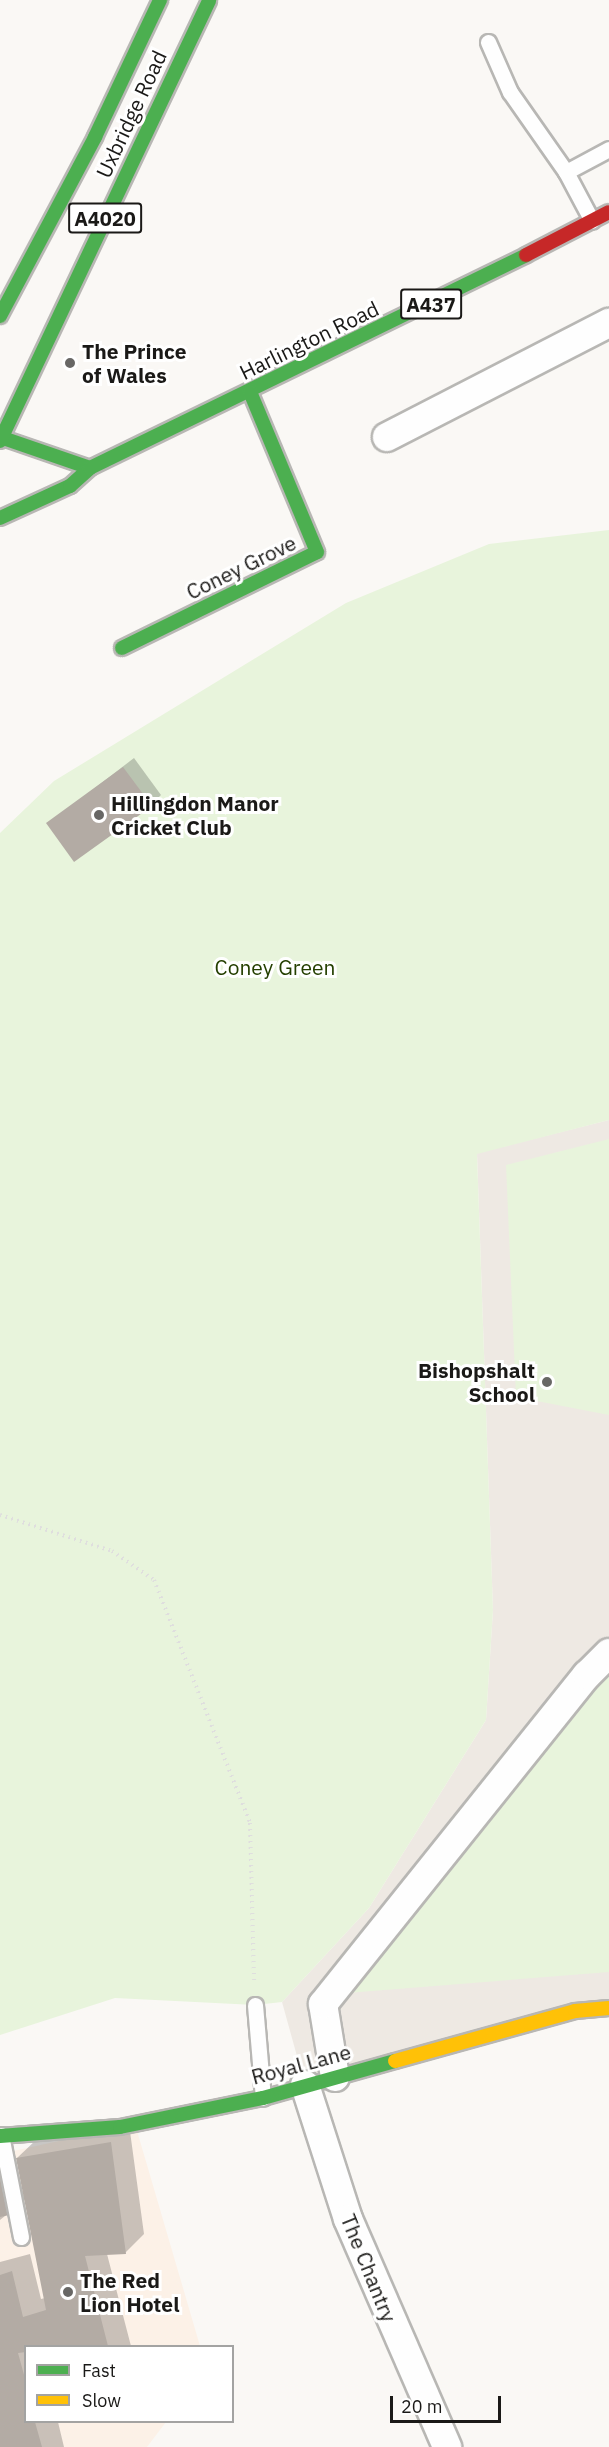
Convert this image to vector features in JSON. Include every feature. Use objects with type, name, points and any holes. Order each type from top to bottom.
[{"type":"main road","name":"Uxbridge Road","points":[[0,316],[95,137],[160,0]]},
{"type":"main road","name":"Uxbridge Road","points":[[1,438],[209,0]]},
{"type":"main road","name":"Harlington Road","points":[[0,518],[70,486],[90,468],[448,296],[609,212]]},
{"type":"main road","name":"Coney Grove","points":[[122,648],[317,552],[250,392]]},
{"type":"main road","points":[[1,438],[90,468]]},
{"type":"main road","name":"Royal Lane","points":[[0,2135],[120,2127],[263,2098],[575,2011],[609,2008]]},
{"type":"street","points":[[387,436],[609,323]]},
{"type":"street","points":[[335,2077],[323,2004],[587,1675],[609,1653]]},
{"type":"street","name":"The Chantry","points":[[306,2085],[348,2219],[447,2447]]},
{"type":"lane","points":[[488,42],[510,92],[566,172],[592,221]]},
{"type":"lane","points":[[566,172],[609,149]]},
{"type":"lane","points":[[255,2005],[263,2098]]},
{"type":"lane","points":[[0,2135],[21,2236]]},
{"type":"path","points":[[0,1515],[112,1551],[154,1580],[250,1823],[255,2005]]},
{"type":"shaded area","name":"Bishopshalt School","points":[[609,1120],[609,2008],[305,2085],[282,2002],[369,1908],[486,1720],[493,1610],[477,1153]]},
{"type":"shaded area","points":[[135,2124],[200,2345],[24,2345],[24,2423],[165,2423],[147,2447],[0,2447],[0,2154]]},
{"type":"green space","name":"Coney Green","points":[[609,530],[609,1120],[477,1154],[493,1610],[486,1720],[369,1908],[282,2002],[255,2005],[115,1998],[0,2035],[0,833],[54,781],[346,603],[489,544]]},
{"type":"green space","points":[[609,1139],[609,1415],[516,1397],[506,1165]]},
{"type":"green space","points":[[609,1670],[609,1972],[347,1993]]},
{"type":"building","name":"Hillingdon Manor Cricket Club","points":[[123,767],[152,806],[74,862],[46,823]]},
{"type":"building","name":"The Red Lion Hotel","points":[[111,2142],[126,2254],[85,2256],[108,2345],[24,2345],[24,2352],[18,2353],[24,2375],[24,2423],[35,2423],[42,2447],[0,2447],[0,2275],[12,2271],[23,2317],[46,2310],[16,2158]]},
{"type":"building","points":[[0,2161],[14,2214],[0,2217]]},
{"type":"traffic: fast","points":[[0,316],[95,137],[160,0]]},
{"type":"traffic: fast","points":[[0,441],[209,0]]},
{"type":"traffic: fast","points":[[0,518],[70,486],[90,468],[526,255]]},
{"type":"traffic: fast","points":[[122,648],[317,552],[250,392]]},
{"type":"traffic: fast","points":[[0,437],[90,468]]},
{"type":"traffic: fast","points":[[0,2136],[120,2127],[263,2098],[395,2061]]},
{"type":"traffic: slow","points":[[395,2061],[575,2011],[609,2008]]},
{"type":"traffic: jam","points":[[526,255],[609,212]]},
{"type":"place","name":"The Prince of Wales","points":[[70,363]]},
{"type":"place","name":"Hillingdon Manor Cricket Club","points":[[99,815]]},
{"type":"place","name":"Bishopshalt School","points":[[547,1382]]},
{"type":"place","name":"The Red Lion Hotel","points":[[68,2292]]}]
